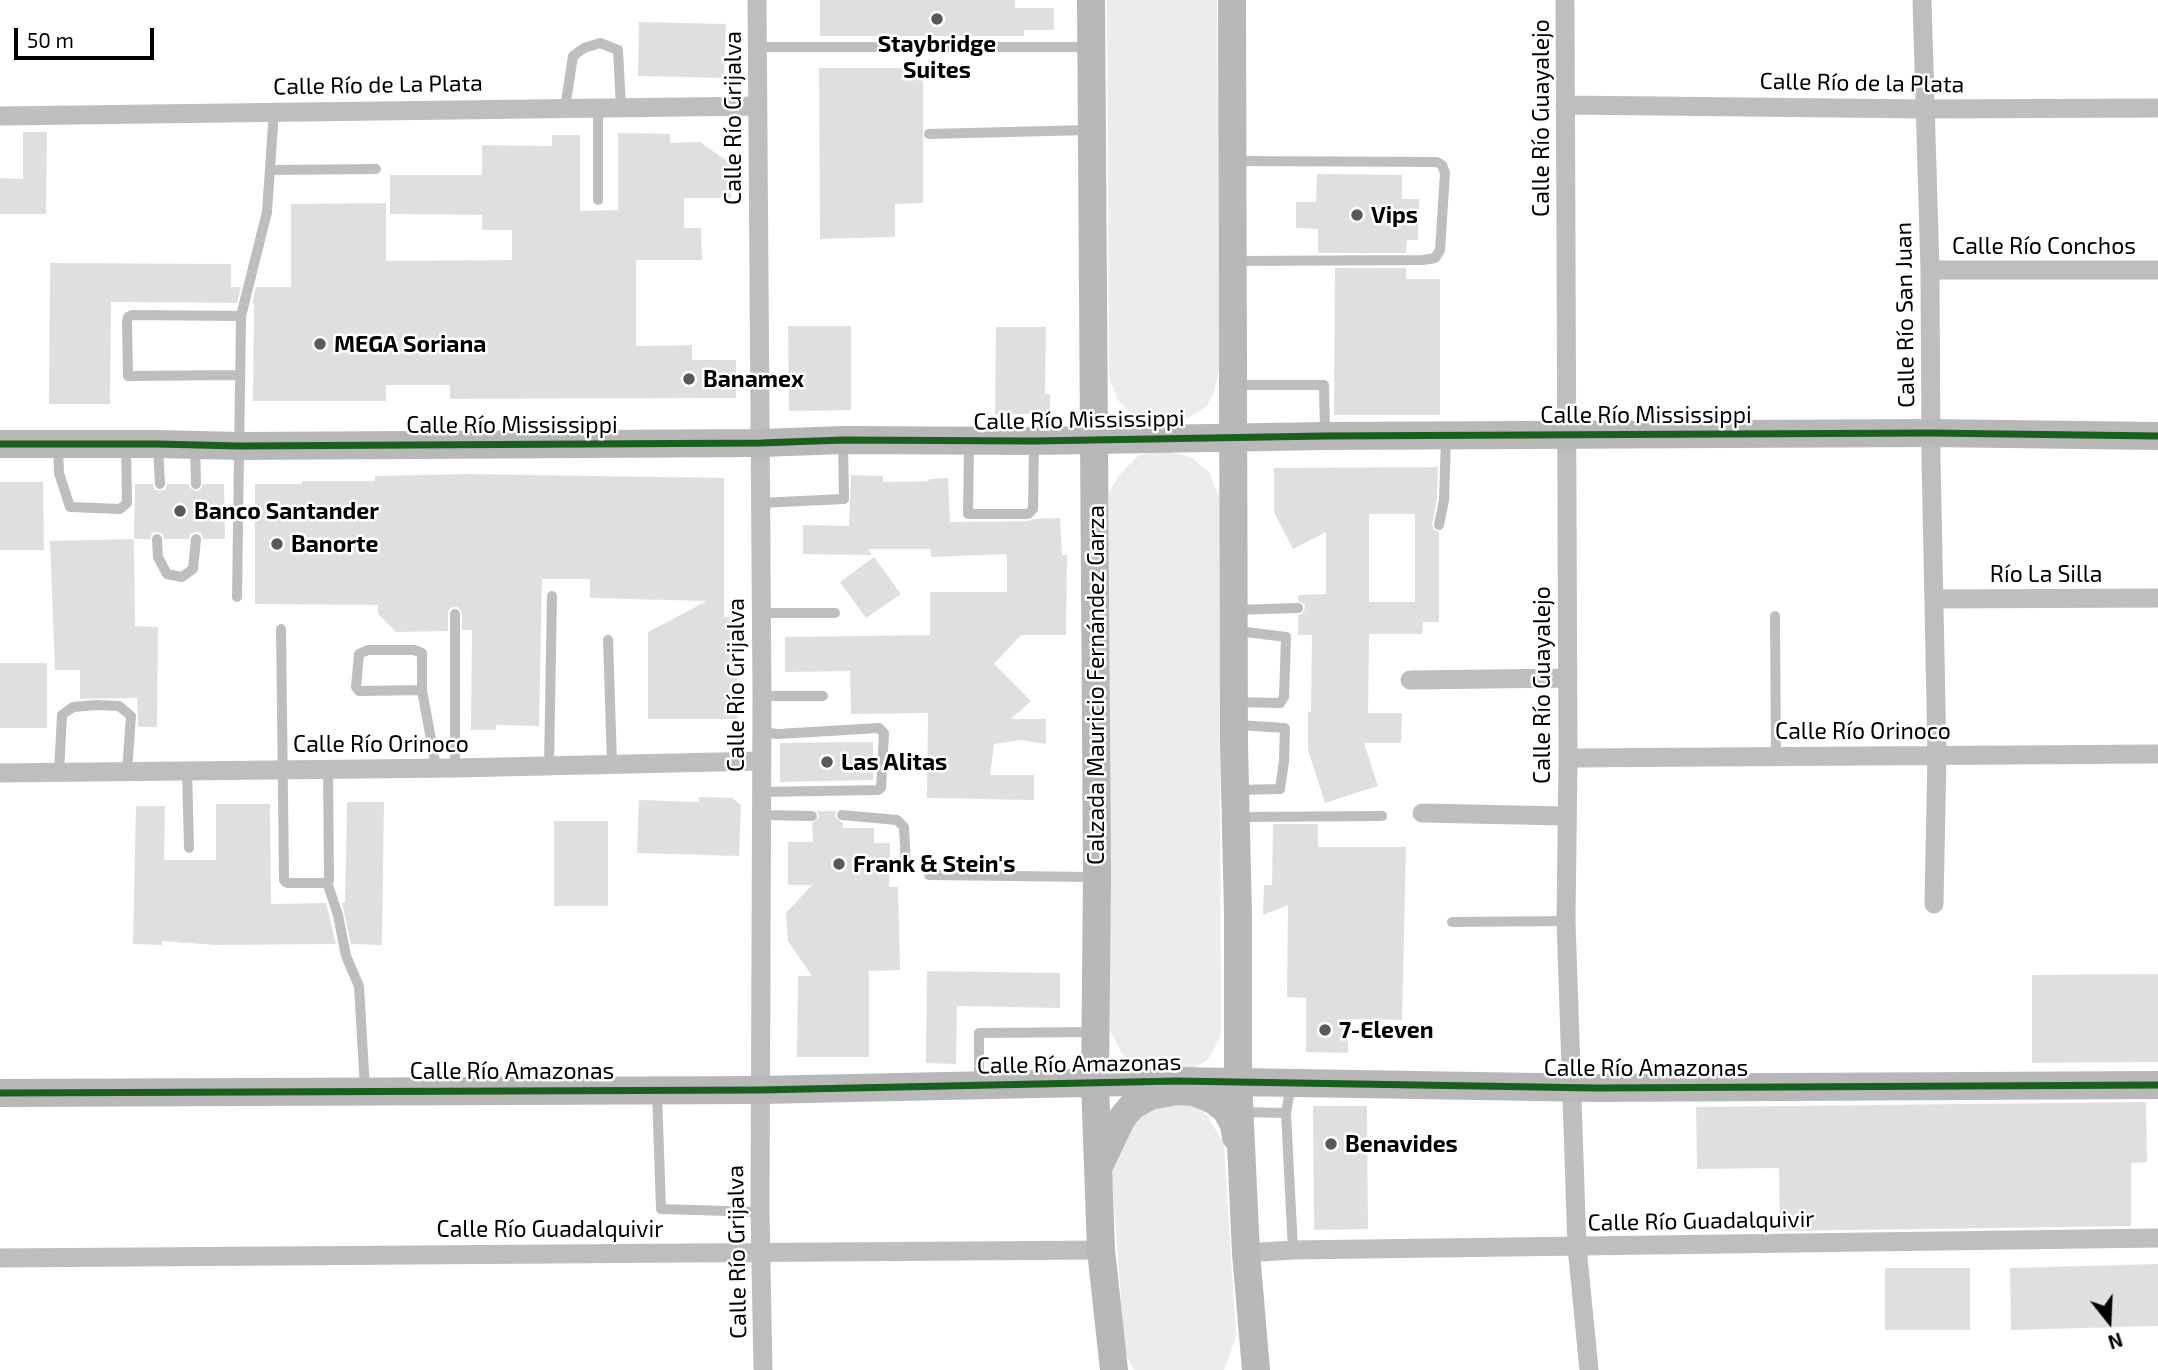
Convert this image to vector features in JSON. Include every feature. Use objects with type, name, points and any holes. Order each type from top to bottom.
[{"type":"street","name":"Calle Río Grijalva","points":[[757,0],[762,696],[760,1212],[763,1370]]},
{"type":"street","name":"Calzada Mauricio Fernández Garza","points":[[1091,0],[1097,877],[1095,1083],[1101,1250],[1114,1370]]},
{"type":"street","points":[[1232,0],[1238,1081],[1240,1157],[1256,1370]]},
{"type":"street","name":"Calle Río Guayalejo","points":[[1565,0],[1568,758],[1566,921],[1577,1247],[1590,1370]]},
{"type":"street","name":"Calle Río San Juan","points":[[1922,0],[1930,270],[1930,433],[1937,755],[1934,904]]},
{"type":"street","name":"Calle Río de la Plata","points":[[1565,105],[1926,109],[2158,108]]},
{"type":"street","name":"Calle Río de La Plata","points":[[0,116],[757,106]]},
{"type":"street","name":"Calle Río Conchos","points":[[1930,270],[2158,270]]},
{"type":"street","name":"Calle Río Mississippi","points":[[0,444],[239,446],[1930,433],[2158,436]]},
{"type":"street","name":"Río La Silla","points":[[1934,599],[2158,598]]},
{"type":"street","points":[[1410,680],[1567,678]]},
{"type":"street","name":"Calle Río Orinoco","points":[[1568,758],[2158,754]]},
{"type":"street","name":"Calle Río Orinoco","points":[[0,773],[762,761]]},
{"type":"street","points":[[1422,813],[1566,816]]},
{"type":"street","name":"Calle Río Amazonas","points":[[0,1093],[760,1090],[1238,1081],[1570,1088],[2158,1085]]},
{"type":"street","points":[[1099,1167],[1122,1118],[1132,1106],[1150,1096],[1177,1091],[1194,1092],[1213,1100],[1226,1110],[1234,1125],[1240,1157]]},
{"type":"street","name":"Calle Río Guadalquivir","points":[[1246,1253],[1293,1250],[2158,1238]]},
{"type":"street","name":"Calle Río Guadalquivir","points":[[0,1258],[1101,1250]]},
{"type":"lane","points":[[565,108],[573,56],[584,48],[600,43],[618,50],[621,108]]},
{"type":"lane","points":[[757,47],[1093,47]]},
{"type":"lane","points":[[598,108],[598,200]]},
{"type":"lane","points":[[237,597],[241,316],[267,212],[274,111]]},
{"type":"lane","points":[[929,134],[1092,130]]},
{"type":"lane","points":[[1234,161],[1437,162],[1442,165],[1445,173],[1440,250],[1435,258],[1234,261]]},
{"type":"lane","points":[[271,170],[376,169]]},
{"type":"lane","points":[[240,375],[128,376],[127,322],[132,315],[241,316]]},
{"type":"lane","points":[[1233,385],[1324,385],[1325,436]]},
{"type":"lane","points":[[1439,525],[1444,500],[1446,436]]},
{"type":"lane","points":[[759,503],[844,499],[843,440]]},
{"type":"lane","points":[[970,441],[969,515],[1031,513],[1034,441]]},
{"type":"lane","points":[[58,444],[57,464],[69,506],[120,509],[126,505],[126,444]]},
{"type":"lane","points":[[158,444],[160,484]]},
{"type":"lane","points":[[195,445],[196,484]]},
{"type":"lane","points":[[157,539],[158,557],[167,574],[182,577],[193,569],[196,539]]},
{"type":"lane","points":[[549,766],[552,596]]},
{"type":"lane","points":[[1234,620],[1298,608]]},
{"type":"lane","points":[[761,613],[835,612]]},
{"type":"lane","points":[[445,767],[455,614]]},
{"type":"lane","points":[[1775,616],[1776,757]]},
{"type":"lane","points":[[1234,620],[1286,637],[1284,697],[1280,703],[1234,713]]},
{"type":"lane","points":[[281,629],[284,881],[327,882]]},
{"type":"lane","points":[[608,640],[612,764]]},
{"type":"lane","points":[[422,690],[359,691],[356,687],[359,654],[368,650],[420,652],[423,655],[422,690],[445,767]]},
{"type":"lane","points":[[762,696],[823,696]]},
{"type":"lane","points":[[59,772],[62,715],[73,707],[97,705],[119,706],[131,716],[127,771]]},
{"type":"lane","points":[[1234,713],[1284,728],[1284,761],[1280,789],[1235,804]]},
{"type":"lane","points":[[761,732],[778,734],[879,727],[884,733],[881,788],[878,790],[761,792]]},
{"type":"lane","points":[[328,768],[327,882],[338,915],[346,956],[359,986],[365,1090]]},
{"type":"lane","points":[[187,770],[189,848]]},
{"type":"lane","points":[[1235,804],[1382,816]]},
{"type":"lane","points":[[761,815],[812,816]]},
{"type":"lane","points":[[842,815],[897,820],[904,827],[906,867]]},
{"type":"lane","points":[[929,875],[1097,877]]},
{"type":"lane","points":[[1452,922],[1566,921]]},
{"type":"lane","points":[[979,1085],[979,1033],[1096,1031]]},
{"type":"lane","points":[[1291,1084],[1286,1113],[1293,1250]]},
{"type":"lane","points":[[657,1090],[661,1209],[760,1212]]},
{"type":"lane","points":[[1240,1111],[1286,1113]]},
{"type":"shaded area","points":[[1107,0],[1217,0],[1219,371],[1213,395],[1206,407],[1187,418],[1169,423],[1152,423],[1131,413],[1118,400],[1109,377]]},
{"type":"shaded area","points":[[1162,450],[1191,457],[1209,472],[1219,497],[1221,1034],[1209,1059],[1188,1071],[1143,1069],[1122,1054],[1110,1031],[1109,492],[1121,473],[1139,455]]},
{"type":"shaded area","points":[[1161,1102],[1189,1104],[1207,1115],[1224,1144],[1236,1337],[1224,1370],[1134,1370],[1125,1353],[1110,1150],[1119,1130]]},
{"type":"building","name":"Staybridge Suites","points":[[820,0],[1015,0],[1015,8],[1054,8],[1054,30],[1024,30],[1024,36],[820,36]]},
{"type":"building","points":[[639,22],[726,24],[724,78],[638,76]]},
{"type":"building","points":[[819,68],[923,68],[923,203],[895,204],[895,237],[820,239]]},
{"type":"building","points":[[23,132],[47,132],[46,214],[0,214],[0,178],[23,179]]},
{"type":"building","points":[[618,133],[670,134],[670,143],[700,142],[731,164],[731,198],[684,198],[684,228],[701,228],[702,260],[636,260],[636,346],[692,345],[692,360],[736,360],[736,398],[450,399],[450,385],[386,385],[386,401],[253,401],[252,303],[256,287],[291,287],[291,204],[386,203],[386,261],[512,260],[512,230],[482,230],[482,215],[390,214],[390,175],[482,175],[482,145],[552,146],[552,135],[580,135],[580,211],[618,210]]},
{"type":"building","name":"Vips","points":[[1317,174],[1402,175],[1402,199],[1419,199],[1418,240],[1407,240],[1406,253],[1318,253],[1318,229],[1296,228],[1296,202],[1316,202]]},
{"type":"building","points":[[50,263],[231,264],[231,287],[241,287],[237,303],[111,302],[110,404],[49,404]]},
{"type":"building","points":[[1335,268],[1406,268],[1406,279],[1440,279],[1440,415],[1334,415]]},
{"type":"building","points":[[788,326],[851,326],[851,410],[789,411]]},
{"type":"building","points":[[996,327],[1046,327],[1045,394],[1050,394],[1050,414],[995,414]]},
{"type":"building","points":[[1438,467],[1437,499],[1432,524],[1434,530],[1439,532],[1439,622],[1423,622],[1422,634],[1369,634],[1368,713],[1402,713],[1401,743],[1364,743],[1378,786],[1325,803],[1308,750],[1312,635],[1298,635],[1298,615],[1302,614],[1305,608],[1304,604],[1298,601],[1298,595],[1326,594],[1326,532],[1293,549],[1274,512],[1274,468]],"holes":[[[1369,514],[1415,514],[1415,602],[1369,602]]]},
{"type":"building","points":[[468,474],[724,478],[724,617],[737,617],[737,719],[648,719],[648,632],[707,601],[590,598],[590,579],[542,579],[539,726],[496,725],[496,730],[471,730],[472,630],[462,630],[462,613],[458,607],[452,607],[448,611],[448,631],[396,632],[378,614],[378,605],[255,604],[255,484],[375,481],[375,476]]},
{"type":"building","points":[[851,475],[883,476],[883,482],[948,478],[950,522],[1060,518],[1062,555],[1067,555],[1066,635],[1021,635],[994,664],[1031,701],[1011,719],[1046,719],[1046,744],[1021,740],[994,744],[990,775],[1034,775],[1034,800],[927,798],[928,713],[851,714],[850,671],[785,672],[785,637],[930,635],[930,592],[1007,592],[1007,554],[931,557],[931,549],[868,549],[872,555],[803,554],[803,525],[849,526]]},
{"type":"building","points":[[0,482],[43,482],[44,550],[0,550]]},
{"type":"building","name":"Banco Santander","points":[[135,484],[153,484],[154,489],[160,491],[165,490],[167,484],[189,484],[190,488],[196,491],[200,490],[203,484],[224,484],[225,539],[203,539],[201,533],[196,532],[190,534],[189,539],[164,539],[163,534],[157,532],[152,533],[150,539],[134,539]]},
{"type":"building","points":[[134,539],[135,626],[158,627],[157,727],[138,727],[137,698],[80,699],[80,670],[55,670],[50,541]]},
{"type":"building","points":[[874,557],[901,594],[866,618],[840,582]]},
{"type":"building","points":[[0,663],[47,663],[47,728],[0,728]]},
{"type":"building","name":"Las Alitas","points":[[873,742],[873,780],[780,782],[780,743]]},
{"type":"building","points":[[699,797],[732,798],[741,805],[739,856],[637,853],[639,800],[699,802]]},
{"type":"building","points":[[347,802],[384,802],[382,945],[351,944],[342,903],[345,903]]},
{"type":"building","points":[[216,804],[270,804],[271,904],[326,903],[336,944],[216,945],[162,941],[162,945],[133,944],[136,806],[165,806],[164,860],[216,860]]},
{"type":"building","points":[[817,811],[836,811],[835,817],[843,823],[843,828],[874,828],[874,843],[890,843],[889,887],[898,887],[900,970],[869,971],[869,1057],[797,1057],[798,976],[812,976],[788,941],[786,913],[812,885],[788,885],[788,842],[813,842],[812,823],[819,817]]},
{"type":"building","points":[[554,821],[608,821],[608,906],[554,906]]},
{"type":"building","points":[[1273,824],[1318,824],[1318,847],[1406,847],[1402,1020],[1348,1019],[1348,1053],[1306,1052],[1306,998],[1287,997],[1288,905],[1263,915],[1264,885],[1272,885]]},
{"type":"building","points":[[927,971],[1060,973],[1060,1008],[957,1006],[956,1064],[926,1063]]},
{"type":"building","points":[[2158,974],[2158,1062],[2032,1063],[2032,975]]},
{"type":"building","points":[[2146,1102],[2147,1162],[2131,1163],[2131,1226],[1780,1231],[1779,1168],[1697,1169],[1696,1107]]},
{"type":"building","points":[[1313,1106],[1367,1106],[1368,1229],[1314,1230]]},
{"type":"building","points":[[2158,1264],[2158,1326],[2011,1330],[2010,1268]]},
{"type":"building","points":[[1885,1268],[1970,1268],[1970,1330],[1885,1330]]},
{"type":"cycle path","points":[[0,444],[239,446],[1930,433],[2158,436]]},
{"type":"cycle path","points":[[0,1093],[760,1090],[1177,1081],[1596,1088],[2158,1085]]},
{"type":"place","name":"Staybridge Suites","points":[[937,19]]},
{"type":"place","name":"Vips","points":[[1357,215]]},
{"type":"place","name":"MEGA Soriana","points":[[320,344]]},
{"type":"place","name":"Banamex","points":[[689,379]]},
{"type":"place","name":"Banco Santander","points":[[180,511]]},
{"type":"place","name":"Banorte","points":[[277,544]]},
{"type":"place","name":"Las Alitas","points":[[827,762]]},
{"type":"place","name":"Frank & Stein's","points":[[839,864]]},
{"type":"place","name":"7-Eleven","points":[[1325,1030]]},
{"type":"place","name":"Benavides","points":[[1331,1144]]}]
